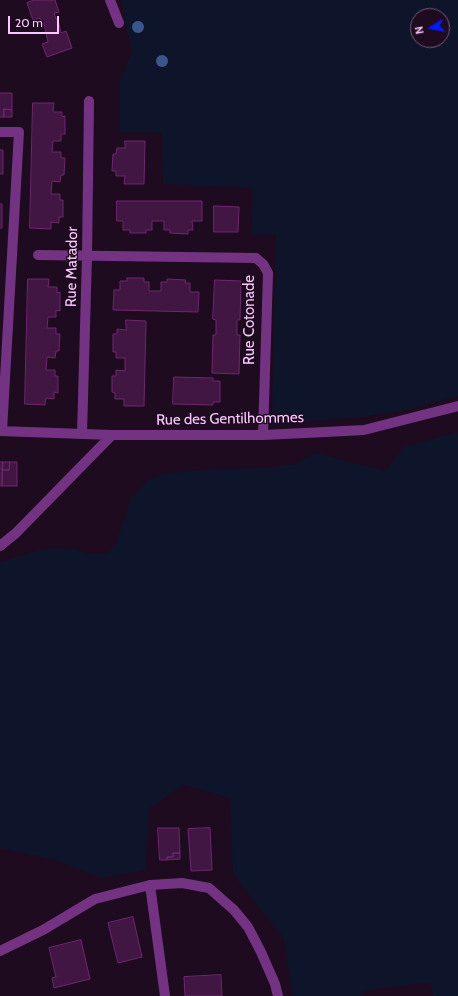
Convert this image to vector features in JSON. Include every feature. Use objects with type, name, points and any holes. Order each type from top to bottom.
[{"type":"street","points":[[110,0],[119,23]]},
{"type":"street","name":"Rue Matador","points":[[82,434],[87,256],[89,101]]},
{"type":"street","points":[[0,132],[19,132],[1,431]]},
{"type":"street","name":"Rue Cotonade","points":[[38,255],[256,258],[263,264],[268,273],[263,435]]},
{"type":"street","name":"Rue des Gentilhommes","points":[[1,431],[112,435],[263,435],[364,430],[458,406]]},
{"type":"street","points":[[0,546],[16,533],[112,435]]},
{"type":"street","points":[[0,951],[43,930],[95,899],[150,885],[182,883],[209,888],[234,910],[248,927],[261,952],[278,996]]},
{"type":"street","points":[[150,885],[165,996]]},
{"type":"shaded area","points":[[121,0],[458,0],[458,396],[409,409],[364,417],[272,424],[276,235],[252,235],[253,188],[163,184],[162,133],[120,132],[120,79],[132,52]]},
{"type":"shaded area","points":[[458,432],[458,996],[433,996],[430,982],[363,991],[363,996],[293,996],[284,939],[233,874],[230,798],[184,785],[149,808],[146,870],[102,878],[56,860],[0,848],[0,562],[52,548],[75,549],[88,554],[106,554],[116,544],[131,498],[147,481],[161,475],[219,469],[264,468],[296,464],[316,453],[386,471],[404,447]]},
{"type":"building","points":[[35,0],[55,0],[59,12],[54,13],[56,19],[58,19],[61,33],[66,31],[72,48],[47,57],[42,44],[48,42],[44,23],[42,24],[40,18],[33,20],[27,3]]},
{"type":"building","points":[[0,93],[12,93],[12,110],[4,109],[4,117],[0,117]]},
{"type":"building","points":[[33,103],[54,103],[53,112],[62,112],[62,117],[65,116],[65,134],[61,134],[61,141],[53,141],[52,152],[61,152],[61,158],[65,158],[64,175],[61,175],[60,182],[52,181],[51,194],[60,194],[60,200],[63,200],[63,217],[59,217],[59,223],[51,222],[51,229],[30,228]]},
{"type":"building","points":[[4,109],[12,110],[12,117],[4,117]]},
{"type":"building","points":[[125,141],[145,141],[144,184],[124,184],[125,176],[116,176],[116,171],[112,171],[113,154],[116,154],[117,148],[125,148]]},
{"type":"building","points":[[0,150],[3,150],[3,174],[0,174]]},
{"type":"building","points":[[117,201],[202,201],[202,221],[192,221],[193,230],[188,230],[188,234],[170,233],[170,230],[164,230],[164,221],[152,221],[152,230],[146,230],[146,233],[130,233],[130,230],[123,230],[123,221],[117,221]]},
{"type":"building","points":[[0,204],[2,204],[2,228],[0,228]]},
{"type":"building","points":[[214,206],[239,207],[238,232],[214,232]]},
{"type":"building","points":[[127,278],[144,278],[144,282],[149,282],[149,291],[161,291],[161,282],[167,282],[167,279],[186,280],[185,283],[190,283],[190,292],[199,292],[198,312],[113,310],[114,290],[120,290],[120,281],[127,281]]},
{"type":"building","points":[[28,279],[49,279],[48,287],[57,287],[57,293],[60,292],[60,311],[56,310],[56,317],[48,317],[47,328],[56,328],[56,334],[60,334],[59,351],[56,351],[55,358],[47,357],[46,370],[55,370],[55,376],[58,376],[58,393],[54,392],[54,399],[46,398],[45,405],[25,404]]},
{"type":"building","points":[[215,280],[241,281],[240,320],[237,320],[237,335],[240,335],[239,374],[212,373],[213,335],[216,335],[216,320],[213,319]]},
{"type":"building","points":[[126,320],[146,321],[144,406],[124,406],[124,399],[115,399],[115,393],[112,392],[112,376],[116,376],[116,370],[125,371],[125,358],[116,358],[116,352],[113,352],[113,334],[117,334],[117,329],[126,330]]},
{"type":"building","points":[[174,377],[213,378],[213,381],[220,381],[220,402],[213,402],[213,405],[173,404]]},
{"type":"building","points":[[0,462],[3,462],[2,486],[0,486]]},
{"type":"building","points":[[3,462],[10,462],[9,470],[2,470]]},
{"type":"building","points":[[10,462],[17,462],[17,486],[2,486],[2,470],[9,470]]},
{"type":"building","points":[[158,828],[179,828],[180,853],[173,853],[173,857],[167,857],[167,860],[160,860]]},
{"type":"building","points":[[210,828],[212,870],[191,871],[188,829]]},
{"type":"building","points":[[173,853],[180,853],[180,859],[167,860],[167,857],[173,857]]},
{"type":"building","points":[[133,917],[142,957],[118,963],[108,923]]},
{"type":"building","points":[[81,940],[90,979],[54,988],[52,978],[56,977],[49,948]]},
{"type":"building","points":[[221,975],[222,996],[185,996],[184,977]]}]
